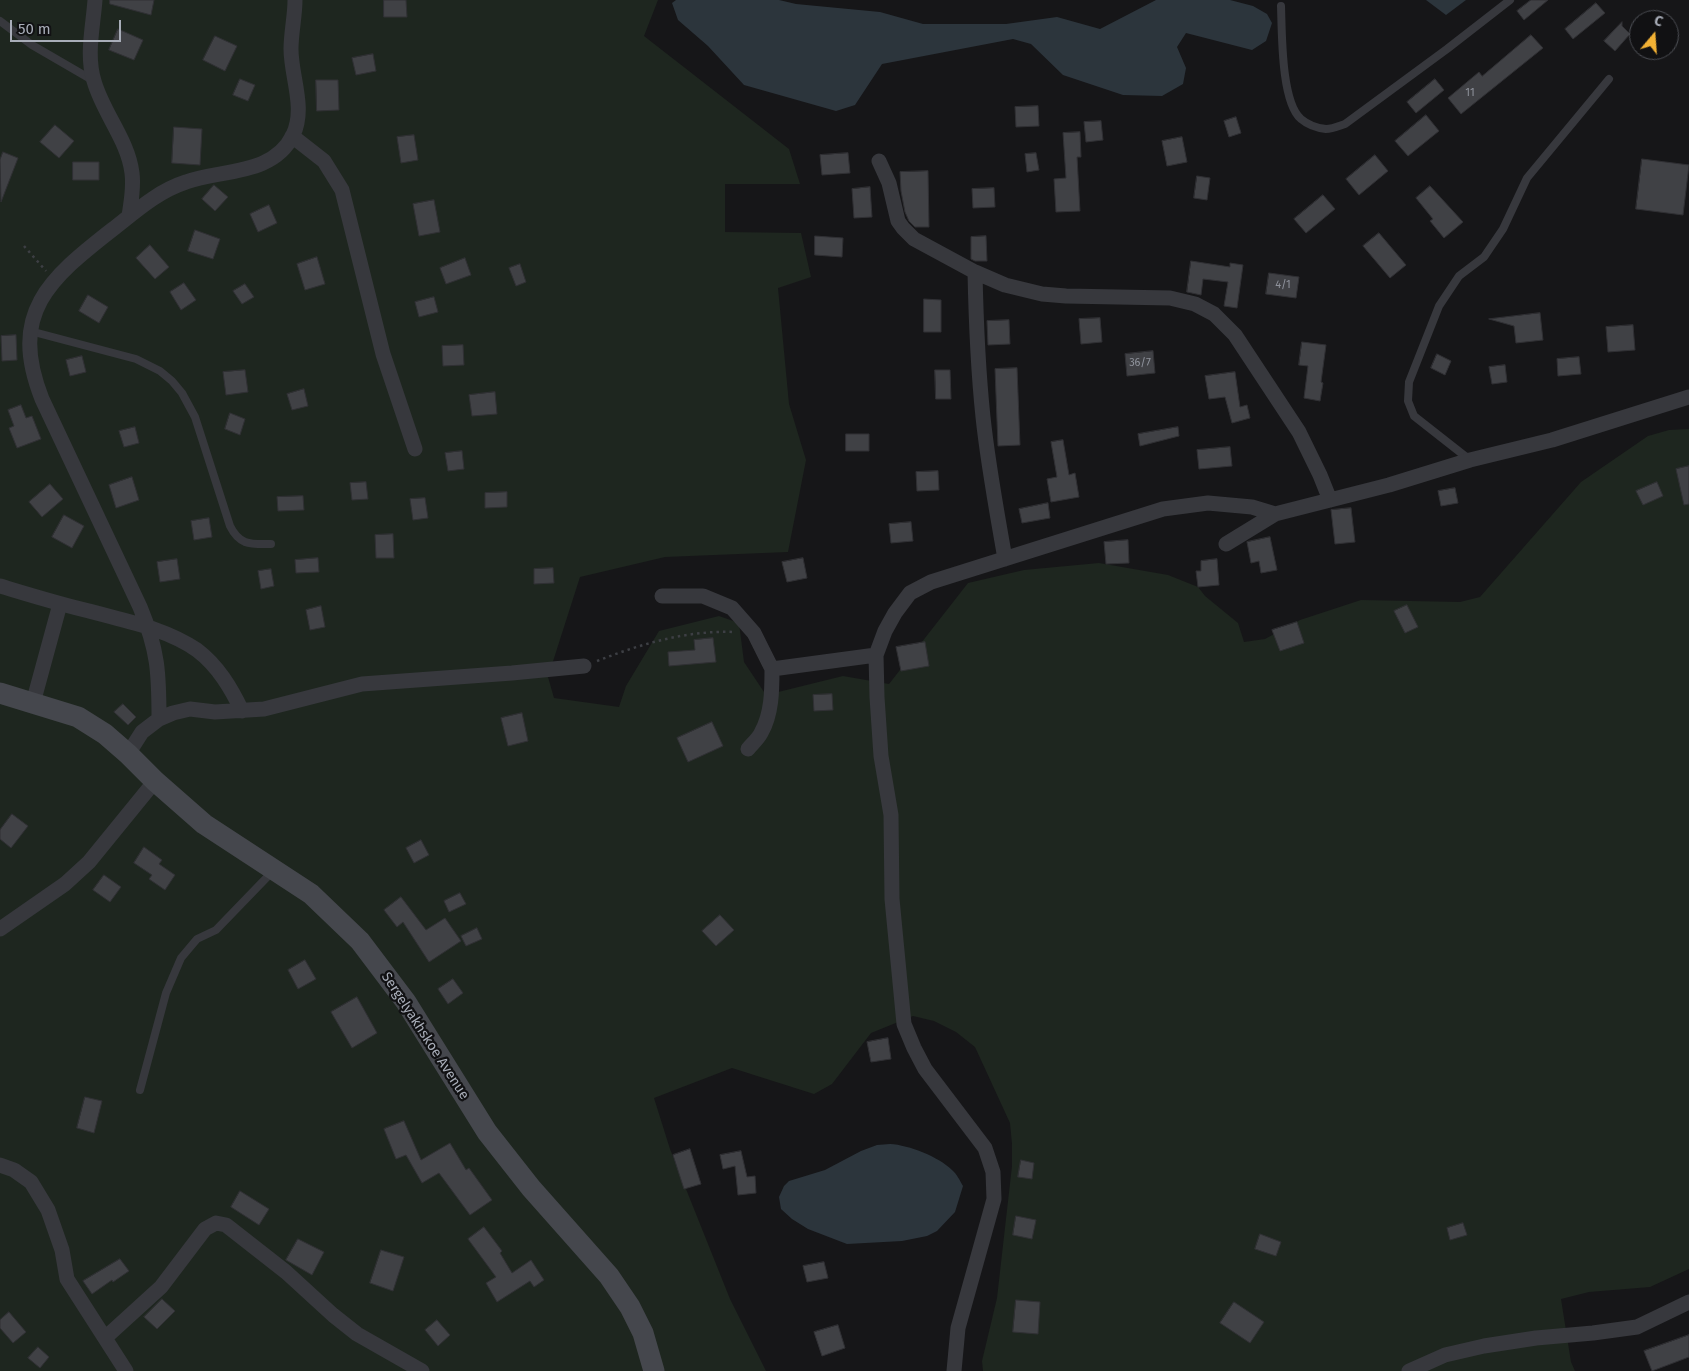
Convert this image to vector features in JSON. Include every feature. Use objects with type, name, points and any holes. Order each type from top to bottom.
[{"type":"main road","name":"Sergelyakhskoe Avenue","points":[[0,693],[78,718],[105,734],[128,754],[154,782],[204,824],[311,894],[360,941],[406,1002],[487,1132],[531,1188],[609,1276],[630,1307],[643,1333],[654,1371]]},
{"type":"street","points":[[95,0],[90,63],[94,81],[129,159],[133,192],[129,216]]},
{"type":"street","points":[[159,719],[158,662],[149,628],[42,399],[34,379],[29,347],[30,331],[41,298],[54,279],[91,246],[151,199],[184,182],[207,175],[247,169],[277,155],[292,136],[298,122],[298,105],[291,67],[295,0]]},
{"type":"street","points":[[292,136],[324,160],[342,190],[383,354],[415,449]]},
{"type":"street","points":[[880,161],[889,183],[898,221],[903,228],[914,239],[975,272],[1005,285],[1042,294],[1170,298],[1195,304],[1214,314],[1235,335],[1298,432],[1316,466],[1330,500]]},
{"type":"street","points":[[975,272],[977,345],[983,417],[1005,559]]},
{"type":"street","points":[[1226,544],[1275,514],[1389,485],[1470,460],[1552,440],[1689,397]]},
{"type":"street","points":[[954,1371],[958,1328],[994,1199],[993,1172],[985,1148],[925,1069],[904,1024],[892,899],[891,815],[881,756],[876,655],[885,631],[895,613],[910,594],[931,582],[1163,509],[1208,503],[1252,507],[1275,514]]},
{"type":"street","points":[[0,586],[149,628],[174,637],[197,651],[211,663],[232,691],[242,711]]},
{"type":"street","points":[[662,596],[703,596],[732,608],[754,634],[772,669],[772,694],[768,715],[761,733],[748,748]]},
{"type":"street","points":[[33,703],[60,604]]},
{"type":"street","points":[[772,669],[876,655]]},
{"type":"street","points":[[128,754],[142,732],[159,719],[173,713],[190,710],[242,711],[281,706],[362,684],[584,666]]},
{"type":"street","points":[[0,929],[65,884],[89,862],[154,782]]},
{"type":"street","points":[[0,1165],[14,1170],[31,1182],[36,1189],[48,1210],[62,1250],[67,1279],[126,1371]]},
{"type":"street","points":[[105,1338],[161,1287],[205,1229],[216,1223],[226,1225],[279,1266],[357,1334],[422,1371]]},
{"type":"street","points":[[1409,1371],[1445,1355],[1484,1346],[1536,1338],[1637,1327],[1689,1302]]},
{"type":"lane","points":[[1281,6],[1284,75],[1290,100],[1300,118],[1312,126],[1328,129],[1344,124],[1447,49],[1510,0]]},
{"type":"lane","points":[[0,21],[32,45],[94,81]]},
{"type":"lane","points":[[1470,460],[1414,416],[1408,401],[1409,382],[1439,306],[1459,276],[1484,257],[1503,229],[1527,178],[1609,80]]},
{"type":"lane","points":[[30,331],[136,359],[160,371],[172,380],[182,393],[195,417],[234,534],[247,543],[271,544]]},
{"type":"lane","points":[[140,1090],[166,993],[182,958],[197,939],[216,930],[274,870]]},
{"type":"path","points":[[24,246],[54,279]]},
{"type":"path","points":[[584,666],[665,638],[715,631],[754,634]]},
{"type":"shaded area","points":[[0,0],[658,0],[644,36],[789,149],[800,184],[725,184],[725,232],[801,233],[811,277],[778,288],[789,404],[806,460],[788,552],[665,557],[580,577],[548,677],[554,698],[619,707],[626,686],[659,631],[719,616],[739,623],[744,662],[766,695],[843,676],[889,684],[968,583],[1024,570],[1099,563],[1168,575],[1198,587],[1205,596],[1238,623],[1244,642],[1265,639],[1300,620],[1361,600],[1460,602],[1480,597],[1581,482],[1648,436],[1669,430],[1689,429],[1689,1269],[1650,1287],[1589,1292],[1561,1299],[1571,1362],[1575,1371],[983,1371],[982,1361],[997,1298],[1012,1166],[1010,1123],[975,1047],[956,1032],[934,1021],[913,1016],[871,1033],[832,1084],[814,1094],[732,1068],[654,1098],[670,1149],[730,1299],[766,1371],[0,1371]]},
{"type":"shaded area","points":[[676,0],[779,0],[796,4],[880,12],[923,24],[1006,24],[1057,17],[1100,29],[1156,0],[1230,0],[1253,6],[1267,14],[1272,23],[1266,41],[1252,50],[1186,33],[1177,47],[1186,68],[1183,84],[1162,96],[1123,95],[1063,75],[1031,44],[1013,39],[882,64],[855,105],[836,111],[744,85],[708,46],[678,20],[672,3]]},
{"type":"shaded area","points":[[1426,0],[1466,0],[1446,15]]},
{"type":"shaded area","points":[[890,1144],[915,1149],[932,1156],[954,1172],[963,1186],[955,1212],[937,1231],[927,1236],[902,1241],[847,1244],[808,1229],[781,1209],[779,1197],[784,1186],[789,1181],[825,1170],[861,1151],[877,1145]]},
{"type":"building","points":[[110,0],[154,0],[151,15],[110,4]]},
{"type":"building","points":[[384,0],[406,0],[407,17],[384,17]]},
{"type":"building","points":[[1531,0],[1548,0],[1524,20],[1517,11]]},
{"type":"building","points":[[1596,3],[1605,13],[1573,39],[1565,29]]},
{"type":"building","points":[[1622,22],[1622,26],[1629,33],[1615,51],[1604,41]]},
{"type":"building","points":[[118,29],[143,40],[134,60],[109,50]]},
{"type":"building","points":[[1531,35],[1543,48],[1461,114],[1448,98],[1479,72],[1482,76]]},
{"type":"building","points":[[215,36],[237,46],[225,71],[203,60]]},
{"type":"building","points":[[373,54],[376,71],[356,75],[352,58]]},
{"type":"building","points":[[240,79],[255,85],[248,101],[233,95]]},
{"type":"building","points":[[1435,79],[1444,90],[1416,113],[1407,102]]},
{"type":"building","points":[[316,80],[338,80],[339,110],[317,111]]},
{"type":"building","points":[[1038,106],[1039,126],[1016,127],[1015,107]]},
{"type":"building","points":[[1426,115],[1439,131],[1408,156],[1395,141]]},
{"type":"building","points":[[1236,117],[1241,133],[1229,137],[1224,121]]},
{"type":"building","points":[[1101,121],[1103,140],[1086,142],[1084,122]]},
{"type":"building","points":[[55,125],[74,141],[59,158],[40,142]]},
{"type":"building","points":[[174,127],[202,129],[200,165],[172,163]]},
{"type":"building","points":[[1080,132],[1081,157],[1077,157],[1080,211],[1056,212],[1054,179],[1066,178],[1063,133]]},
{"type":"building","points":[[414,135],[418,160],[401,163],[397,137]]},
{"type":"building","points":[[1182,137],[1187,162],[1167,166],[1162,141]]},
{"type":"building","points":[[3,152],[18,158],[1,202],[0,160]]},
{"type":"building","points":[[848,153],[850,173],[822,175],[820,155]]},
{"type":"building","points":[[1036,153],[1039,170],[1027,172],[1025,154]]},
{"type":"building","points":[[1375,155],[1388,171],[1359,195],[1346,179]]},
{"type":"building","points":[[1642,159],[1689,165],[1683,215],[1636,209]]},
{"type":"building","points":[[73,162],[99,162],[99,180],[73,180]]},
{"type":"building","points":[[928,171],[929,227],[915,227],[909,221],[905,212],[900,172]]},
{"type":"building","points":[[1197,176],[1210,178],[1207,200],[1194,198]]},
{"type":"building","points":[[214,185],[228,197],[215,211],[202,199]]},
{"type":"building","points":[[1430,186],[1463,222],[1444,238],[1430,221],[1433,219],[1416,198]]},
{"type":"building","points":[[870,187],[872,217],[854,218],[852,189]]},
{"type":"building","points":[[994,188],[995,207],[973,208],[972,189]]},
{"type":"building","points":[[1323,195],[1335,209],[1306,233],[1294,219]]},
{"type":"building","points":[[434,200],[440,232],[419,236],[413,204]]},
{"type":"building","points":[[269,205],[277,223],[258,232],[250,214]]},
{"type":"building","points":[[195,230],[220,239],[213,259],[188,251]]},
{"type":"building","points":[[1379,233],[1406,265],[1390,278],[1363,246]]},
{"type":"building","points":[[815,236],[843,238],[842,257],[815,255]]},
{"type":"building","points":[[986,236],[987,261],[971,259],[971,237]]},
{"type":"building","points":[[150,245],[169,267],[155,279],[136,258]]},
{"type":"building","points":[[317,257],[325,284],[305,290],[297,264]]},
{"type":"building","points":[[465,258],[471,275],[446,284],[440,268]]},
{"type":"building","points":[[1191,261],[1230,267],[1230,263],[1243,265],[1237,308],[1224,306],[1228,282],[1203,279],[1201,295],[1187,292]]},
{"type":"building","points":[[520,264],[526,282],[516,286],[509,268]]},
{"type":"building","points":[[1269,273],[1299,277],[1296,298],[1266,294]]},
{"type":"building","points":[[184,283],[196,300],[181,310],[170,292]]},
{"type":"building","points":[[245,284],[254,297],[242,304],[233,291]]},
{"type":"building","points":[[88,295],[108,307],[99,323],[79,311]]},
{"type":"building","points":[[434,297],[438,312],[419,317],[415,302]]},
{"type":"building","points":[[924,299],[941,300],[941,332],[924,332]]},
{"type":"building","points":[[1540,313],[1543,340],[1516,343],[1514,326],[1489,319]]},
{"type":"building","points":[[1100,318],[1102,342],[1081,344],[1079,319]]},
{"type":"building","points":[[1009,320],[1010,344],[988,345],[987,321]]},
{"type":"building","points":[[1633,325],[1635,350],[1608,352],[1606,327]]},
{"type":"building","points":[[16,335],[17,360],[2,361],[1,336]]},
{"type":"building","points":[[1302,342],[1326,345],[1320,401],[1304,398],[1308,366],[1299,365]]},
{"type":"building","points":[[463,345],[464,365],[443,366],[442,346]]},
{"type":"building","points":[[1153,351],[1155,373],[1127,376],[1125,354]]},
{"type":"building","points":[[1437,354],[1451,361],[1445,375],[1431,368]]},
{"type":"building","points":[[82,356],[86,372],[70,376],[66,360]]},
{"type":"building","points":[[1579,357],[1581,374],[1558,376],[1557,359]]},
{"type":"building","points":[[1505,365],[1507,382],[1492,384],[1489,367]]},
{"type":"building","points":[[1017,368],[1020,445],[998,446],[995,369]]},
{"type":"building","points":[[245,370],[248,392],[226,395],[223,372]]},
{"type":"building","points":[[935,370],[950,370],[951,399],[936,399]]},
{"type":"building","points":[[1235,372],[1240,407],[1247,405],[1250,418],[1232,423],[1225,397],[1209,399],[1205,376]]},
{"type":"building","points":[[304,389],[308,406],[292,410],[287,394]]},
{"type":"building","points":[[495,392],[497,414],[472,416],[469,395]]},
{"type":"building","points":[[21,405],[26,418],[32,416],[41,439],[17,448],[9,428],[14,426],[8,410]]},
{"type":"building","points":[[230,413],[245,419],[240,435],[225,429]]},
{"type":"building","points":[[135,427],[139,443],[124,447],[119,431]]},
{"type":"building","points":[[1178,427],[1179,436],[1140,446],[1138,434]]},
{"type":"building","points":[[846,434],[869,434],[869,451],[846,451]]},
{"type":"building","points":[[1063,440],[1069,475],[1075,473],[1079,497],[1051,502],[1047,479],[1057,477],[1051,442]]},
{"type":"building","points":[[1230,447],[1232,466],[1199,469],[1197,450]]},
{"type":"building","points":[[462,451],[464,469],[448,471],[445,453]]},
{"type":"building","points":[[1689,466],[1689,504],[1684,505],[1676,469]]},
{"type":"building","points":[[938,471],[939,490],[917,491],[916,472]]},
{"type":"building","points":[[132,477],[139,500],[116,508],[109,485]]},
{"type":"building","points":[[366,482],[368,499],[352,500],[350,483]]},
{"type":"building","points":[[1657,482],[1663,496],[1643,505],[1636,491]]},
{"type":"building","points":[[50,484],[63,499],[42,517],[29,502]]},
{"type":"building","points":[[1455,488],[1458,503],[1441,506],[1438,491]]},
{"type":"building","points":[[507,492],[507,507],[485,508],[485,493]]},
{"type":"building","points":[[303,496],[304,510],[278,511],[277,497]]},
{"type":"building","points":[[425,498],[428,518],[413,520],[410,499]]},
{"type":"building","points":[[1048,503],[1050,518],[1022,523],[1019,509]]},
{"type":"building","points":[[1351,508],[1355,542],[1335,544],[1331,510]]},
{"type":"building","points":[[64,515],[84,526],[72,548],[52,537]]},
{"type":"building","points":[[209,518],[212,537],[194,540],[191,521]]},
{"type":"building","points":[[911,522],[913,541],[891,543],[889,524]]},
{"type":"building","points":[[393,534],[394,558],[376,558],[375,535]]},
{"type":"building","points":[[1270,537],[1277,570],[1261,573],[1259,561],[1251,563],[1247,542]]},
{"type":"building","points":[[1128,540],[1129,563],[1106,564],[1104,542]]},
{"type":"building","points":[[318,558],[319,572],[296,573],[295,560]]},
{"type":"building","points":[[803,558],[807,578],[787,582],[782,562]]},
{"type":"building","points":[[177,559],[180,579],[160,582],[157,562]]},
{"type":"building","points":[[1217,559],[1219,585],[1198,587],[1196,571],[1201,571],[1201,561]]},
{"type":"building","points":[[553,568],[554,583],[534,584],[534,569]]},
{"type":"building","points":[[271,569],[274,586],[261,589],[258,571]]},
{"type":"building","points":[[1407,605],[1418,627],[1405,633],[1394,611]]},
{"type":"building","points":[[321,606],[325,627],[310,630],[306,610]]},
{"type":"building","points":[[1297,622],[1304,643],[1280,651],[1272,630]]},
{"type":"building","points":[[713,638],[716,662],[669,666],[668,652],[695,650],[694,640]]},
{"type":"building","points":[[925,642],[929,666],[901,671],[896,647]]},
{"type":"building","points":[[832,694],[833,710],[814,711],[813,695]]},
{"type":"building","points":[[123,704],[136,717],[128,725],[114,712]]},
{"type":"building","points":[[522,713],[528,741],[508,746],[501,718]]},
{"type":"building","points":[[712,722],[723,746],[688,762],[677,738]]},
{"type":"building","points":[[12,814],[28,826],[11,848],[0,839],[0,830]]},
{"type":"building","points":[[421,840],[429,855],[414,863],[406,848]]},
{"type":"building","points":[[144,847],[162,860],[159,864],[175,875],[165,890],[149,879],[152,875],[134,863]]},
{"type":"building","points":[[104,875],[121,887],[110,902],[93,890]]},
{"type":"building","points":[[460,893],[466,904],[449,912],[444,901]]},
{"type":"building","points":[[401,897],[426,930],[445,918],[461,941],[429,962],[403,922],[397,927],[384,910]]},
{"type":"building","points":[[720,915],[734,930],[716,946],[702,931]]},
{"type":"building","points":[[477,928],[482,939],[466,946],[461,936]]},
{"type":"building","points":[[305,960],[316,979],[298,989],[288,970]]},
{"type":"building","points":[[453,979],[463,993],[448,1004],[438,989]]},
{"type":"building","points":[[357,997],[377,1033],[352,1048],[331,1012]]},
{"type":"building","points":[[888,1038],[891,1059],[871,1062],[867,1042]]},
{"type":"building","points":[[85,1097],[102,1101],[94,1133],[77,1128]]},
{"type":"building","points":[[404,1121],[421,1160],[450,1143],[466,1170],[469,1168],[492,1200],[470,1215],[439,1173],[422,1183],[406,1155],[396,1159],[384,1129]]},
{"type":"building","points":[[690,1149],[701,1184],[684,1189],[673,1155]]},
{"type":"building","points":[[741,1151],[747,1177],[755,1176],[756,1193],[738,1195],[735,1166],[723,1169],[720,1155]]},
{"type":"building","points":[[1021,1160],[1034,1163],[1032,1179],[1018,1177]]},
{"type":"building","points":[[240,1191],[269,1209],[259,1225],[231,1207]]},
{"type":"building","points":[[1016,1216],[1036,1220],[1032,1239],[1013,1235]]},
{"type":"building","points":[[1463,1223],[1467,1235],[1450,1240],[1447,1228]]},
{"type":"building","points":[[484,1227],[502,1251],[500,1253],[512,1273],[531,1260],[544,1280],[534,1287],[530,1281],[497,1302],[486,1283],[496,1277],[468,1239]]},
{"type":"building","points":[[1260,1234],[1281,1242],[1276,1256],[1255,1249]]},
{"type":"building","points":[[298,1239],[324,1252],[312,1275],[286,1260]]},
{"type":"building","points":[[381,1250],[404,1257],[393,1291],[370,1283]]},
{"type":"building","points":[[120,1259],[129,1271],[92,1294],[83,1281]]},
{"type":"building","points":[[824,1262],[828,1278],[807,1282],[803,1266]]},
{"type":"building","points":[[162,1299],[175,1311],[157,1329],[144,1317]]},
{"type":"building","points":[[1016,1300],[1040,1302],[1038,1334],[1013,1332]]},
{"type":"building","points":[[1234,1302],[1264,1322],[1250,1343],[1220,1323]]},
{"type":"building","points":[[9,1312],[26,1332],[13,1343],[0,1328],[0,1320]]},
{"type":"building","points":[[437,1320],[450,1335],[438,1346],[425,1330]]},
{"type":"building","points":[[838,1325],[845,1348],[822,1356],[814,1332]]},
{"type":"building","points":[[1689,1335],[1689,1357],[1652,1371],[1644,1351]]},
{"type":"building","points":[[38,1347],[49,1357],[40,1368],[28,1358]]}]
